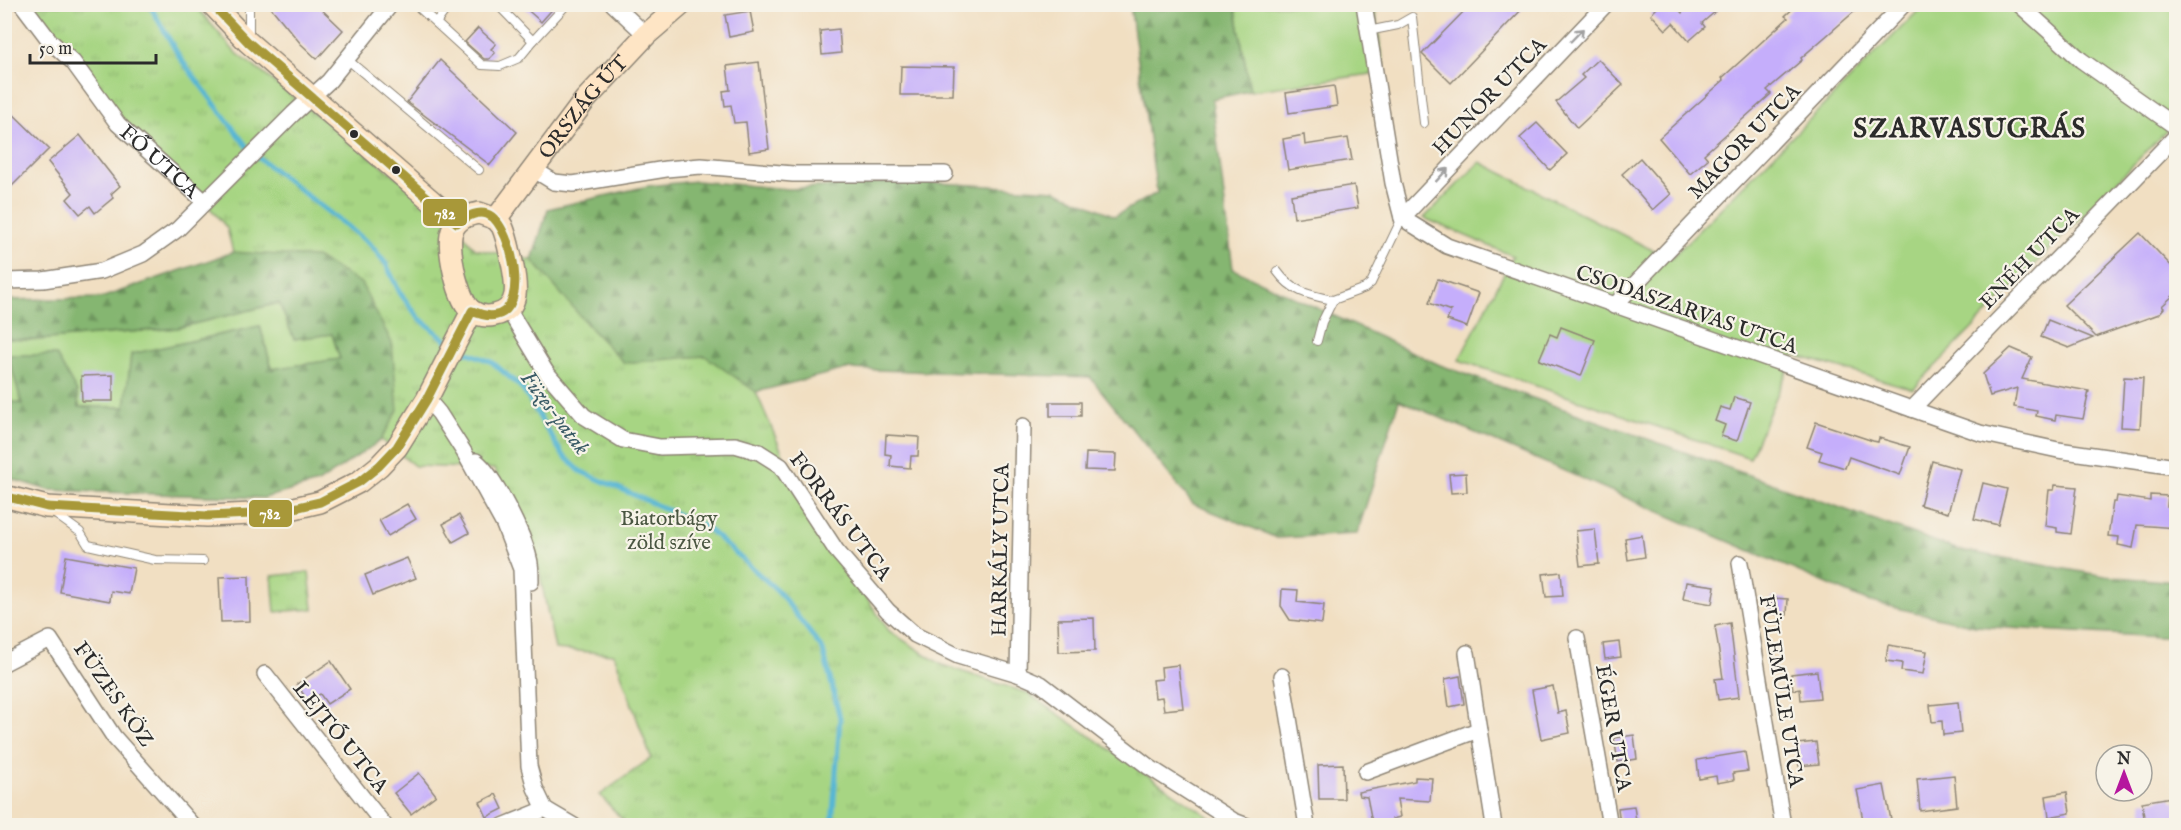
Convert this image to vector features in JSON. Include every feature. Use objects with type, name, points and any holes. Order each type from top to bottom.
[{"type":"main road","points":[[212,4],[248,42],[457,223]]},
{"type":"main road","name":"ORSZÁG ÚT","points":[[496,219],[585,100],[646,35],[682,4]]},
{"type":"main road","points":[[479,213],[496,219],[505,232],[517,284],[516,294],[508,309],[488,316],[472,311],[461,297],[450,248],[451,232],[465,217],[479,213]]},
{"type":"main road","points":[[4,496],[47,507],[207,516],[273,513],[320,502],[359,482],[379,466],[408,431],[472,311]]},
{"type":"street","name":"FŐ UTCA","points":[[22,4],[50,41],[73,62],[118,124],[205,202],[348,60],[392,4]]},
{"type":"street","points":[[613,4],[646,35]]},
{"type":"street","points":[[1364,4],[1393,183],[1402,218]]},
{"type":"street","name":"HUNOR UTCA","points":[[1402,218],[1606,4]]},
{"type":"street","name":"MAGOR UTCA","points":[[1614,306],[1904,4]]},
{"type":"street","points":[[2019,4],[2081,60],[2176,127]]},
{"type":"street","name":"ENÉH UTCA","points":[[1912,409],[2176,136]]},
{"type":"street","points":[[533,169],[554,182],[573,184],[666,169],[701,166],[793,174],[945,174]]},
{"type":"street","points":[[4,281],[44,280],[102,271],[143,254],[178,229],[205,202]]},
{"type":"street","name":"CSODASZARVAS UTCA","points":[[1402,218],[1446,246],[1980,433],[2047,448],[2176,467]]},
{"type":"street","name":"FORRÁS UTCA","points":[[508,309],[546,372],[584,416],[623,440],[660,447],[735,445],[759,452],[781,466],[836,550],[888,610],[915,635],[958,656],[1018,674],[1041,684],[1149,767],[1234,821],[1246,825]]},
{"type":"street","points":[[427,399],[439,413],[464,452],[504,525],[521,569],[529,766],[535,788],[545,809],[570,824]]},
{"type":"street","name":"HARKÁLY UTCA","points":[[1018,674],[1023,426]]},
{"type":"street","name":"FÜLEMÜLE UTCA","points":[[1740,563],[1783,825]]},
{"type":"street","name":"ÉGER UTCA","points":[[1577,638],[1610,825]]},
{"type":"street","name":"FÜZES KÖZ","points":[[4,663],[50,639],[114,737],[193,825]]},
{"type":"street","points":[[1467,653],[1494,825]]},
{"type":"street","name":"LEJTŐ UTCA","points":[[265,674],[385,825]]},
{"type":"street","points":[[1282,676],[1307,825]]},
{"type":"street","points":[[1366,772],[1478,730]]},
{"type":"street","points":[[503,825],[545,809]]},
{"type":"lane","points":[[247,4],[249,8],[248,42]]},
{"type":"lane","points":[[415,4],[482,65],[500,66],[519,58],[567,4]]},
{"type":"lane","points":[[436,23],[450,4]]},
{"type":"lane","points":[[497,4],[533,41]]},
{"type":"lane","points":[[1367,31],[1398,26],[1412,17],[1425,123]]},
{"type":"lane","points":[[348,60],[479,170]]},
{"type":"lane","points":[[1277,271],[1286,283],[1306,294],[1333,300],[1365,288],[1371,283],[1402,218]]},
{"type":"lane","points":[[1317,341],[1322,322],[1333,300]]},
{"type":"lane","points":[[47,507],[80,532],[88,545],[155,560],[203,561]]},
{"type":"green space","name":"Biatorbágy zöld szíve","points":[[31,5],[195,5],[234,51],[450,218],[475,249],[532,260],[592,330],[624,363],[705,356],[756,392],[808,512],[889,631],[942,665],[1027,693],[1221,825],[627,825],[600,795],[651,758],[614,654],[555,649],[539,570],[494,469],[415,466],[381,440],[398,410],[392,343],[361,283],[316,257],[233,252],[227,228],[205,202],[128,134]]},
{"type":"green space","points":[[1130,5],[1235,5],[1250,91],[1212,99],[1233,269],[1440,365],[1959,550],[2105,576],[2176,582],[2176,638],[1975,626],[1867,601],[1399,400],[1357,534],[1277,538],[1193,504],[1090,377],[846,369],[756,392],[705,356],[624,363],[592,330],[532,260],[548,209],[648,186],[696,181],[789,189],[907,181],[1055,190],[1115,216],[1157,193]]},
{"type":"green space","points":[[1235,5],[1374,5],[1385,72],[1250,91]]},
{"type":"green space","points":[[1924,5],[2176,5],[2176,121],[1913,389],[1794,355],[1750,458],[1459,360],[1513,256],[1424,218],[1480,162],[1670,259]]},
{"type":"green space","points":[[233,252],[316,257],[361,283],[392,343],[398,410],[381,440],[318,483],[264,498],[48,490],[5,477],[4,400],[22,404],[8,355],[56,355],[77,392],[79,407],[125,407],[131,354],[260,326],[272,369],[340,359],[332,334],[294,339],[279,303],[177,328],[36,340],[5,339],[5,300],[101,298]]},
{"type":"green space","points":[[279,303],[294,339],[332,334],[340,359],[272,369],[260,326],[132,354],[125,407],[79,407],[77,392],[9,356],[22,404],[5,400],[4,339],[36,340],[177,328]]},
{"type":"green space","points":[[309,572],[313,609],[275,612],[272,576]]},
{"type":"building","points":[[268,4],[316,4],[343,30],[317,59],[301,44]]},
{"type":"building","points":[[521,4],[557,4],[541,22]]},
{"type":"building","points":[[1471,4],[1527,4],[1451,83],[1422,54]]},
{"type":"building","points":[[1661,4],[1674,4],[1682,13],[1691,4],[1724,4],[1702,23],[1705,27],[1689,41],[1673,23],[1666,30],[1651,14]]},
{"type":"building","points":[[1798,4],[1863,4],[1767,90],[1771,94],[1704,154],[1708,159],[1690,174],[1659,138],[1724,80],[1722,78],[1788,18],[1785,16]]},
{"type":"building","points":[[750,11],[754,32],[729,37],[725,15]]},
{"type":"building","points":[[478,28],[496,44],[491,49],[495,53],[489,59],[484,59],[465,42]]},
{"type":"building","points":[[839,29],[841,53],[822,55],[820,31]]},
{"type":"building","points":[[1598,59],[1623,85],[1577,128],[1556,102],[1584,78],[1581,75]]},
{"type":"building","points":[[440,60],[517,132],[490,165],[407,102]]},
{"type":"building","points":[[759,62],[769,149],[749,152],[746,122],[734,123],[731,105],[725,106],[723,91],[730,90],[727,66]]},
{"type":"building","points":[[901,66],[954,67],[953,95],[900,95]]},
{"type":"building","points":[[1334,86],[1337,106],[1289,113],[1286,93]]},
{"type":"building","points":[[4,105],[49,149],[4,194]]},
{"type":"building","points":[[1537,123],[1567,154],[1550,170],[1520,138]]},
{"type":"building","points":[[80,135],[120,186],[111,194],[113,198],[95,213],[90,206],[80,214],[67,199],[73,193],[48,162]]},
{"type":"building","points":[[1304,135],[1305,145],[1348,138],[1352,160],[1288,170],[1283,139]]},
{"type":"building","points":[[1640,158],[1671,194],[1653,210],[1622,174]]},
{"type":"building","points":[[1354,185],[1358,208],[1294,218],[1291,195]]},
{"type":"building","points":[[2140,233],[2176,271],[2176,293],[2162,306],[2164,308],[2159,314],[2096,337],[2064,305]]},
{"type":"building","points":[[1438,279],[1479,293],[1467,327],[1447,320],[1451,311],[1429,303]]},
{"type":"building","points":[[2048,320],[2093,338],[2069,348],[2041,337]]},
{"type":"building","points":[[1561,327],[1595,340],[1581,376],[1539,360],[1550,334],[1557,337]]},
{"type":"building","points":[[2011,348],[2032,357],[2022,379],[2089,391],[2083,419],[2056,415],[2055,420],[2036,416],[2037,411],[2014,407],[2017,388],[1990,396],[1983,374]]},
{"type":"building","points":[[113,375],[113,401],[82,401],[81,376]]},
{"type":"building","points":[[2124,377],[2143,378],[2140,428],[2121,427]]},
{"type":"building","points":[[1734,397],[1750,402],[1737,441],[1721,436],[1725,425],[1715,421],[1720,407],[1730,410]]},
{"type":"building","points":[[1050,402],[1081,402],[1081,416],[1050,416]]},
{"type":"building","points":[[1816,422],[1873,441],[1878,442],[1879,438],[1910,447],[1900,475],[1849,457],[1845,468],[1819,460],[1822,452],[1807,447]]},
{"type":"building","points":[[886,435],[919,437],[918,456],[911,456],[910,468],[890,466],[891,455],[885,454]]},
{"type":"building","points":[[1086,453],[1116,454],[1115,471],[1085,470]]},
{"type":"building","points":[[1932,461],[1960,469],[1948,513],[1920,505]]},
{"type":"building","points":[[1466,473],[1467,492],[1451,493],[1449,474]]},
{"type":"building","points":[[1983,483],[2007,489],[1998,525],[1974,519]]},
{"type":"building","points":[[2055,485],[2077,487],[2071,534],[2057,532],[2057,528],[2045,526],[2049,490],[2054,490]]},
{"type":"building","points":[[2150,495],[2168,496],[2167,506],[2176,507],[2176,528],[2137,525],[2133,548],[2118,545],[2119,537],[2108,536],[2113,502],[2116,502],[2117,496],[2150,501]]},
{"type":"building","points":[[407,504],[416,519],[388,536],[379,520]]},
{"type":"building","points":[[459,515],[469,533],[453,542],[443,524]]},
{"type":"building","points":[[1595,529],[1599,564],[1580,566],[1576,531]]},
{"type":"building","points":[[1642,535],[1645,557],[1628,560],[1625,538]]},
{"type":"building","points":[[66,556],[134,568],[129,594],[111,591],[110,601],[60,592]]},
{"type":"building","points":[[407,558],[416,578],[373,595],[365,575]]},
{"type":"building","points":[[1561,572],[1563,596],[1546,597],[1543,574]]},
{"type":"building","points":[[249,576],[250,621],[221,622],[219,577]]},
{"type":"building","points":[[1686,582],[1715,586],[1712,604],[1683,599]]},
{"type":"building","points":[[1282,589],[1298,590],[1297,602],[1324,605],[1322,624],[1290,620],[1281,606]]},
{"type":"building","points":[[1772,598],[1788,599],[1787,615],[1770,613]]},
{"type":"building","points":[[1094,618],[1095,651],[1059,652],[1058,619]]},
{"type":"building","points":[[1730,623],[1739,697],[1718,700],[1715,679],[1723,678],[1715,626]]},
{"type":"building","points":[[1619,642],[1621,657],[1605,659],[1603,644]]},
{"type":"building","points":[[1888,645],[1927,651],[1923,674],[1901,671],[1902,663],[1886,661]]},
{"type":"building","points":[[331,661],[350,689],[327,704],[320,694],[308,702],[297,684]]},
{"type":"building","points":[[1178,665],[1183,708],[1164,710],[1162,697],[1155,698],[1153,680],[1162,679],[1161,667]]},
{"type":"building","points":[[1817,671],[1820,698],[1801,700],[1800,689],[1793,690],[1791,674]]},
{"type":"building","points":[[1460,676],[1464,704],[1449,707],[1445,679]]},
{"type":"building","points":[[1553,686],[1558,713],[1566,711],[1570,733],[1541,739],[1532,690]]},
{"type":"building","points":[[1958,702],[1961,733],[1943,735],[1942,721],[1932,722],[1930,705]]},
{"type":"building","points":[[1634,735],[1637,759],[1618,762],[1614,738]]},
{"type":"building","points":[[1816,742],[1819,764],[1799,766],[1797,744]]},
{"type":"building","points":[[1745,752],[1748,771],[1733,773],[1734,780],[1717,783],[1716,776],[1699,779],[1697,760]]},
{"type":"building","points":[[1343,764],[1344,799],[1319,799],[1318,765]]},
{"type":"building","points":[[419,773],[436,795],[411,814],[394,793]]},
{"type":"building","points":[[1954,775],[1957,806],[1920,811],[1917,779]]},
{"type":"building","points":[[1415,777],[1432,778],[1430,801],[1397,799],[1400,817],[1392,819],[1394,825],[1379,825],[1378,820],[1372,822],[1367,797],[1359,796],[1358,792],[1415,781]]},
{"type":"building","points":[[1884,785],[1892,825],[1864,825],[1857,790]]},
{"type":"building","points":[[2067,792],[2070,813],[2049,817],[2046,796]]},
{"type":"building","points":[[496,794],[503,809],[487,817],[480,802]]},
{"type":"building","points":[[2171,797],[2172,801],[2176,801],[2176,825],[2145,825],[2142,803],[2154,803],[2154,800]]},
{"type":"building","points":[[1634,806],[1636,821],[1620,824],[1618,808]]},
{"type":"waterway","name":"Füzes-patak","points":[[149,4],[180,58],[251,152],[371,245],[386,264],[400,293],[419,318],[451,344]]},
{"type":"waterway","name":"Füzes-patak","points":[[459,349],[492,362],[522,388],[562,454],[580,471],[706,527],[779,592],[823,650],[840,718],[832,826]]},
{"type":"transit line","name":"782","points":[[4,496],[47,507],[207,516],[273,513],[320,502],[359,482],[397,447],[427,399],[472,311],[493,316],[506,309],[513,295],[515,277],[512,256],[497,222],[487,214],[479,213],[457,223],[248,42],[212,4]]},
{"type":"district","name":"SZARVASUGRÁS","points":[[1970,128]]}]
